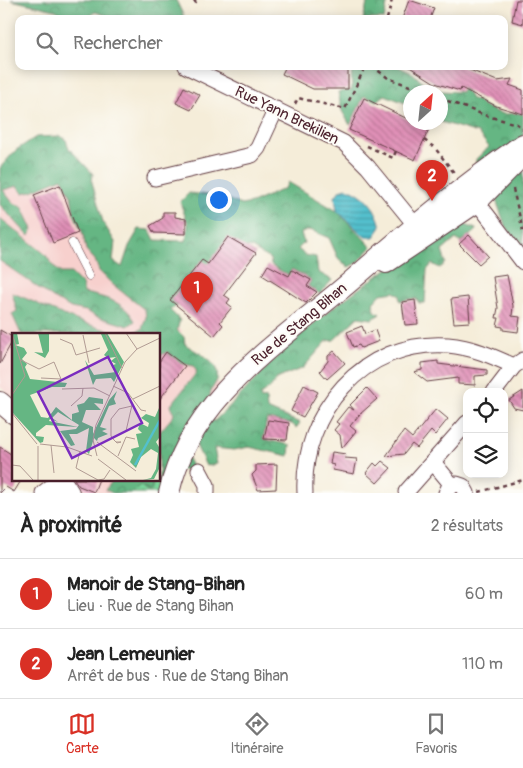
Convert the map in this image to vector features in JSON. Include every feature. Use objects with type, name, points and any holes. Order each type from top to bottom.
[{"type":"street","name":"Rue Yann Brekilien","points":[[194,70],[348,146],[368,167],[416,226]]},
{"type":"street","points":[[155,178],[252,154],[282,112]]},
{"type":"street","name":"Rue de Stang Bihan","points":[[351,281],[393,259],[471,195],[523,144]]},
{"type":"street","name":"Rue de Stang Bihan","points":[[169,493],[183,450],[198,427],[222,397],[255,360],[279,338],[351,281],[373,259],[416,226],[505,175],[523,155]]},
{"type":"street","points":[[471,195],[523,262]]},
{"type":"street","points":[[393,259],[396,250],[421,232],[416,226]]},
{"type":"street","points":[[305,493],[306,457],[311,438],[321,415],[344,384],[368,365],[402,350],[440,345],[470,349],[518,363],[497,388]]},
{"type":"street","points":[[0,402],[12,412]]},
{"type":"street","points":[[406,492],[463,427]]},
{"type":"street","points":[[432,462],[449,489],[463,486],[467,493]]},
{"type":"street","points":[[199,470],[207,485],[207,493]]},
{"type":"street","points":[[43,493],[60,480]]},
{"type":"street","points":[[62,480],[69,493]]},
{"type":"street","points":[[72,480],[79,493]]},
{"type":"lane","points":[[72,243],[88,276]]},
{"type":"path","points":[[194,0],[198,6]]},
{"type":"path","points":[[388,15],[392,0]]},
{"type":"path","points":[[282,112],[298,98],[344,109],[364,70]]},
{"type":"path","points":[[377,70],[388,78],[407,85]]},
{"type":"path","points":[[448,101],[487,116],[517,124],[523,129]]},
{"type":"path","points":[[424,140],[435,148],[471,195]]},
{"type":"path","points":[[505,175],[514,193],[523,231]]},
{"type":"path","points":[[473,493],[523,480]]},
{"type":"shaded area","points":[[76,161],[114,282],[182,331],[173,344],[222,386],[160,458],[160,333],[12,333],[12,396],[0,387],[0,185]]},
{"type":"shaded area","points":[[78,480],[140,480],[129,493],[86,493]]},
{"type":"green space","points":[[11,0],[176,0],[183,15],[105,15],[95,12],[92,15],[64,15],[55,10]]},
{"type":"green space","points":[[368,0],[388,0],[385,15],[364,15]]},
{"type":"green space","points":[[351,70],[406,70],[414,74],[425,85],[403,85],[403,102],[385,95],[377,101],[364,96],[350,125],[342,111],[338,92],[352,90]]},
{"type":"green space","points":[[464,87],[471,99],[477,100],[495,111],[503,114],[522,114],[523,112],[523,139],[481,167],[476,164],[476,159],[489,147],[478,133],[448,124],[448,91],[461,92]]},
{"type":"green space","points":[[60,136],[66,140],[69,148],[93,174],[92,182],[103,222],[115,242],[113,261],[122,267],[129,246],[139,229],[150,230],[155,240],[186,241],[188,224],[180,202],[189,193],[221,196],[241,205],[252,203],[285,188],[288,182],[337,211],[372,247],[356,264],[348,267],[338,258],[329,238],[310,230],[301,233],[304,243],[298,249],[305,255],[316,257],[318,272],[332,280],[320,294],[308,286],[311,280],[292,269],[288,275],[271,265],[270,259],[250,247],[239,251],[185,301],[170,310],[180,320],[177,330],[184,337],[185,344],[207,358],[217,373],[217,380],[210,394],[213,422],[289,345],[357,290],[460,223],[476,229],[475,232],[460,242],[456,239],[442,251],[446,263],[440,268],[432,264],[427,270],[425,303],[419,303],[416,298],[400,301],[399,295],[394,292],[381,294],[373,303],[375,311],[380,314],[372,319],[358,317],[334,340],[327,341],[303,368],[276,379],[271,387],[260,395],[261,399],[266,398],[267,409],[300,423],[296,428],[292,424],[267,419],[263,439],[290,445],[289,456],[249,447],[234,450],[214,448],[217,464],[206,466],[194,441],[183,434],[178,440],[194,470],[180,469],[164,477],[160,476],[160,432],[174,415],[171,405],[197,372],[193,366],[184,364],[166,352],[160,356],[160,333],[21,333],[12,314],[17,311],[12,293],[77,320],[114,331],[129,332],[142,329],[146,317],[145,310],[112,284],[99,271],[95,260],[86,250],[83,234],[74,214],[71,196],[62,178],[23,193],[17,186],[3,190],[13,203],[22,206],[33,229],[29,236],[0,205],[0,168],[16,150],[36,137]]},
{"type":"green space","points":[[523,164],[523,249],[505,225],[495,197]]},
{"type":"green space","points":[[0,218],[45,254],[61,273],[71,273],[82,284],[84,293],[106,298],[119,304],[135,321],[128,326],[95,316],[86,311],[71,308],[53,298],[0,261]]},
{"type":"green space","points":[[160,476],[164,477],[161,493],[132,493],[140,484],[153,484],[154,480],[160,480]]},
{"type":"green space","points":[[113,480],[154,480],[151,491],[146,490],[140,485],[132,493],[113,493],[105,490]]},
{"type":"water","points":[[347,188],[365,198],[377,214],[381,227],[374,237],[365,237],[337,211],[335,197],[340,190]]},
{"type":"building","points":[[409,0],[434,8],[431,15],[403,15]]},
{"type":"building","points":[[516,0],[523,0],[523,24],[512,21]]},
{"type":"building","points":[[284,70],[348,70],[348,89],[313,89],[282,74]]},
{"type":"building","points":[[414,70],[470,70],[497,81],[512,79],[509,85],[523,90],[523,114],[496,106],[461,88],[460,91],[448,87],[448,85],[441,85]]},
{"type":"building","points":[[184,87],[200,95],[191,110],[176,103]]},
{"type":"building","points":[[364,98],[403,117],[403,130],[429,130],[415,160],[349,130]]},
{"type":"building","points":[[60,185],[78,233],[53,243],[34,195]]},
{"type":"building","points":[[163,212],[175,212],[175,217],[186,219],[186,234],[154,233],[150,226],[163,218]]},
{"type":"building","points":[[469,235],[488,256],[479,264],[459,244]]},
{"type":"building","points":[[228,237],[256,253],[224,295],[230,299],[227,303],[232,307],[220,322],[223,325],[214,336],[170,300],[202,260],[208,264]]},
{"type":"building","points":[[268,265],[289,276],[292,270],[311,280],[307,286],[317,292],[306,303],[262,275]]},
{"type":"building","points":[[507,275],[513,306],[512,316],[520,317],[518,332],[503,330],[503,327],[497,326],[499,318],[496,318],[498,308],[493,277]]},
{"type":"building","points":[[468,297],[470,322],[454,323],[451,299]]},
{"type":"building","points":[[415,300],[418,324],[405,325],[402,302]]},
{"type":"building","points":[[362,326],[365,334],[375,330],[379,341],[361,348],[359,345],[353,347],[347,332]]},
{"type":"building","points":[[0,330],[12,337],[12,342],[0,364]]},
{"type":"building","points":[[334,351],[345,363],[327,379],[320,371],[328,361],[328,356]]},
{"type":"building","points":[[166,352],[185,366],[160,399],[160,361]]},
{"type":"building","points":[[438,361],[438,364],[487,370],[487,375],[475,376],[475,385],[458,384],[458,378],[427,382],[414,372],[422,370],[422,363]]},
{"type":"building","points":[[304,385],[318,392],[303,417],[291,411]]},
{"type":"building","points":[[367,388],[377,399],[350,426],[356,431],[342,448],[340,435],[334,430],[339,424],[336,422],[348,407],[354,410],[350,405]]},
{"type":"building","points":[[523,391],[523,410],[514,408],[509,400]]},
{"type":"building","points":[[436,409],[448,419],[435,435],[431,431],[417,448],[412,444],[404,454],[386,456],[404,431],[412,438]]},
{"type":"building","points":[[268,420],[289,423],[287,440],[264,439]]},
{"type":"building","points":[[0,447],[12,455],[12,480],[21,480],[14,492],[6,487],[0,493]]},
{"type":"building","points":[[332,452],[346,454],[345,458],[357,459],[354,474],[333,470],[334,465],[330,464]]},
{"type":"building","points":[[382,461],[391,468],[377,483],[366,473],[374,463],[377,466]]},
{"type":"building","points":[[277,464],[276,489],[258,490],[252,475],[256,471],[256,465]]},
{"type":"building","points":[[75,480],[99,480],[94,492],[79,486]]},
{"type":"place","name":"Jean Lemeunier","points":[[432,201]]},
{"type":"place","name":"Manoir de Stang-Bihan","points":[[197,313]]}]
